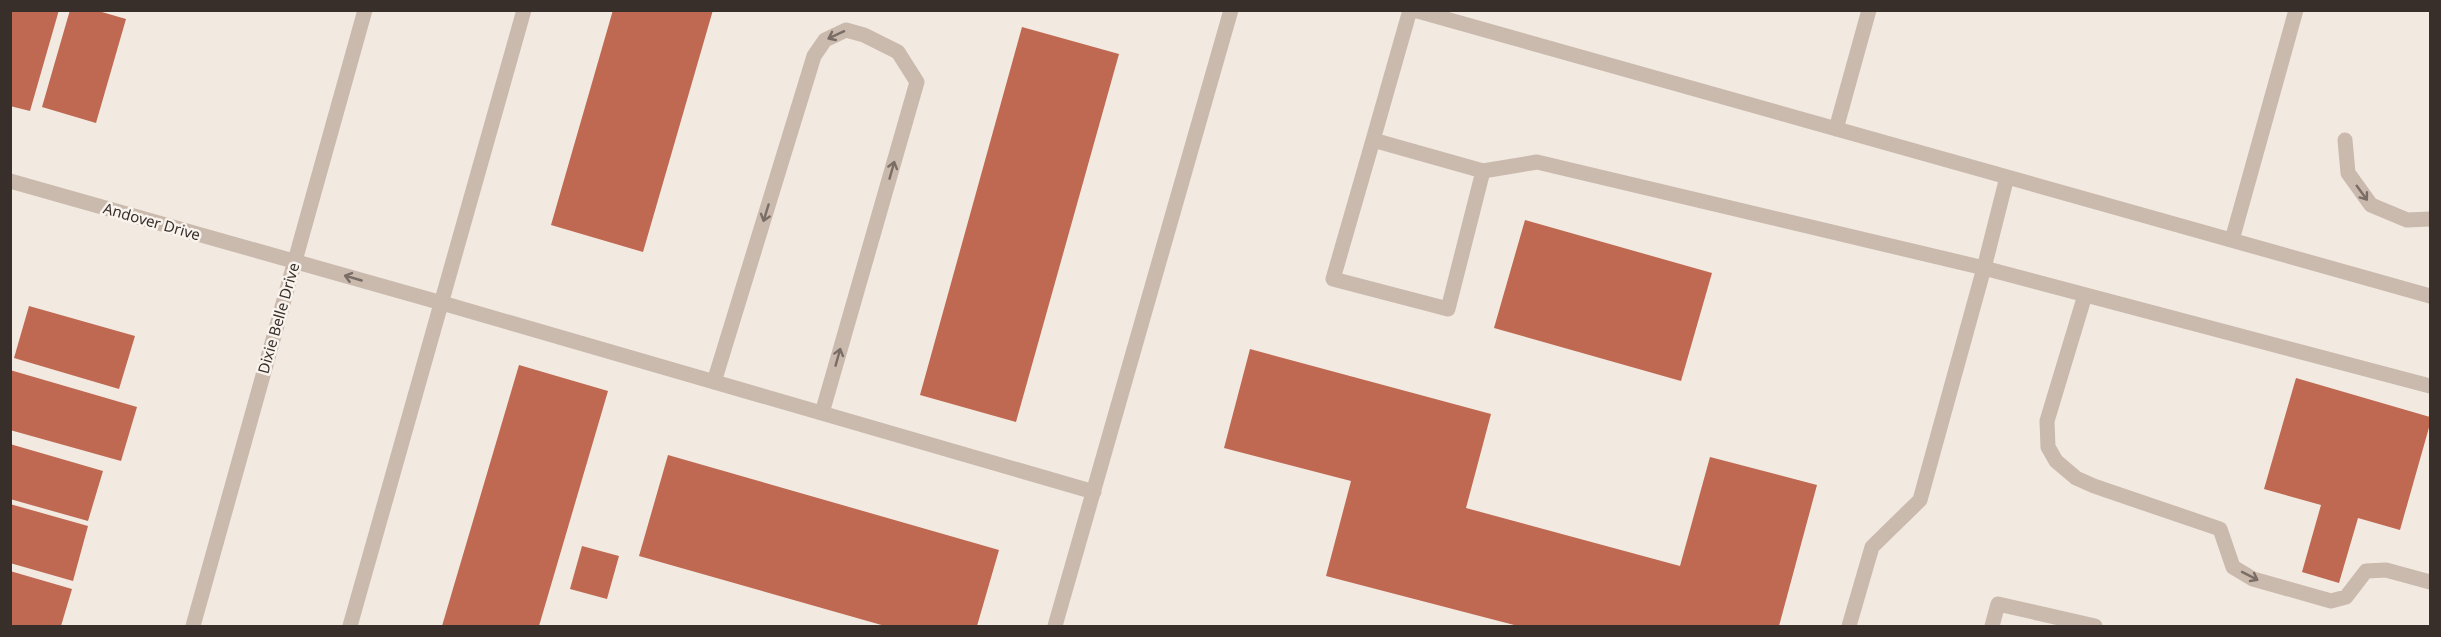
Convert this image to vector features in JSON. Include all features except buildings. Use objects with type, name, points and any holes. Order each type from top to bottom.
[{"type":"street","name":"Dixie Belle Drive","points":[[193,627],[365,10]]},
{"type":"street","points":[[350,627],[524,10]]},
{"type":"street","points":[[1055,627],[1231,10]]},
{"type":"street","points":[[1483,171],[1448,309],[1333,279],[1412,10],[2430,296]]},
{"type":"street","points":[[1836,129],[1869,10]]},
{"type":"street","points":[[2232,240],[2296,10]]},
{"type":"street","points":[[714,382],[814,56],[825,40],[846,30],[864,35],[898,52],[917,82],[822,413]]},
{"type":"street","points":[[1373,140],[1483,171],[1537,162],[1984,268],[2430,386]]},
{"type":"street","points":[[2345,140],[2348,173],[2371,205],[2407,220],[2430,219]]},
{"type":"street","points":[[1849,627],[1872,547],[1920,500],[2007,177]]},
{"type":"street","name":"Andover Drive","points":[[10,181],[442,303],[1094,492]]},
{"type":"street","points":[[2085,295],[2047,421],[2048,447],[2056,461],[2076,478],[2220,529],[2234,567],[2253,579],[2331,601],[2346,597],[2366,571],[2386,570],[2430,582]]},
{"type":"street","points":[[1992,627],[1998,604],[2078,625],[2095,627]]}]
